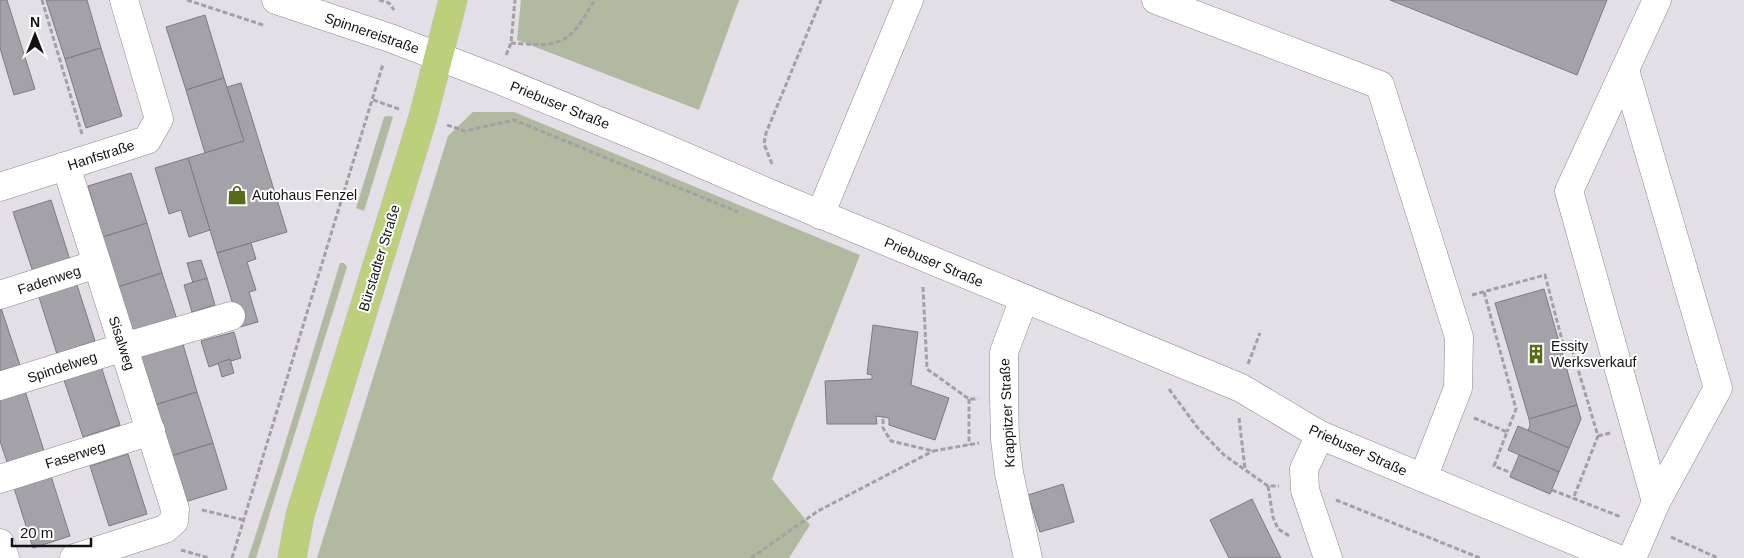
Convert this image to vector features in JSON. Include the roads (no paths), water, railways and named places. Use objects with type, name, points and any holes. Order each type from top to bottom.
[{"type":"main road","name":"Bürstadter Straße","points":[[292,558],[300,515],[423,117],[453,0]]},
{"type":"main road","name":"Bürstadter Straße","points":[[277,558],[300,515]]},
{"type":"street","name":"Hanfstraße","points":[[0,188],[147,140],[159,119],[124,0]]},
{"type":"street","name":"Spinnereistraße","points":[[276,0],[390,38],[438,57]]},
{"type":"street","points":[[820,215],[909,0]]},
{"type":"street","points":[[1156,0],[1380,85],[1459,337],[1458,388],[1423,478]]},
{"type":"street","points":[[1656,502],[1569,191],[1657,0]]},
{"type":"street","name":"Priebuser Straße","points":[[438,57],[658,145],[769,194],[1241,388],[1320,435],[1616,558]]},
{"type":"street","points":[[1625,70],[1718,388],[1656,502],[1632,558]]},
{"type":"street","name":"Sisalweg","points":[[74,558],[165,529],[174,515],[150,431],[97,264],[78,162]]},
{"type":"street","name":"Fadenweg","points":[[0,295],[97,264]]},
{"type":"street","name":"Krappitzer Straße","points":[[1024,299],[1004,352],[1004,399],[1005,439],[1009,473],[1028,558]]},
{"type":"street","name":"Spindelweg","points":[[0,386],[231,316]]},
{"type":"street","name":"Faserweg","points":[[0,478],[150,431]]},
{"type":"street","points":[[1320,435],[1304,469],[1305,490],[1328,558]]},
{"type":"street","points":[[0,544],[5,558]]},
{"type":"place","name":"Autohaus Fenzel","points":[[237,195]]},
{"type":"place","name":"Essity Werksverkauf","points":[[1536,354]]}]
